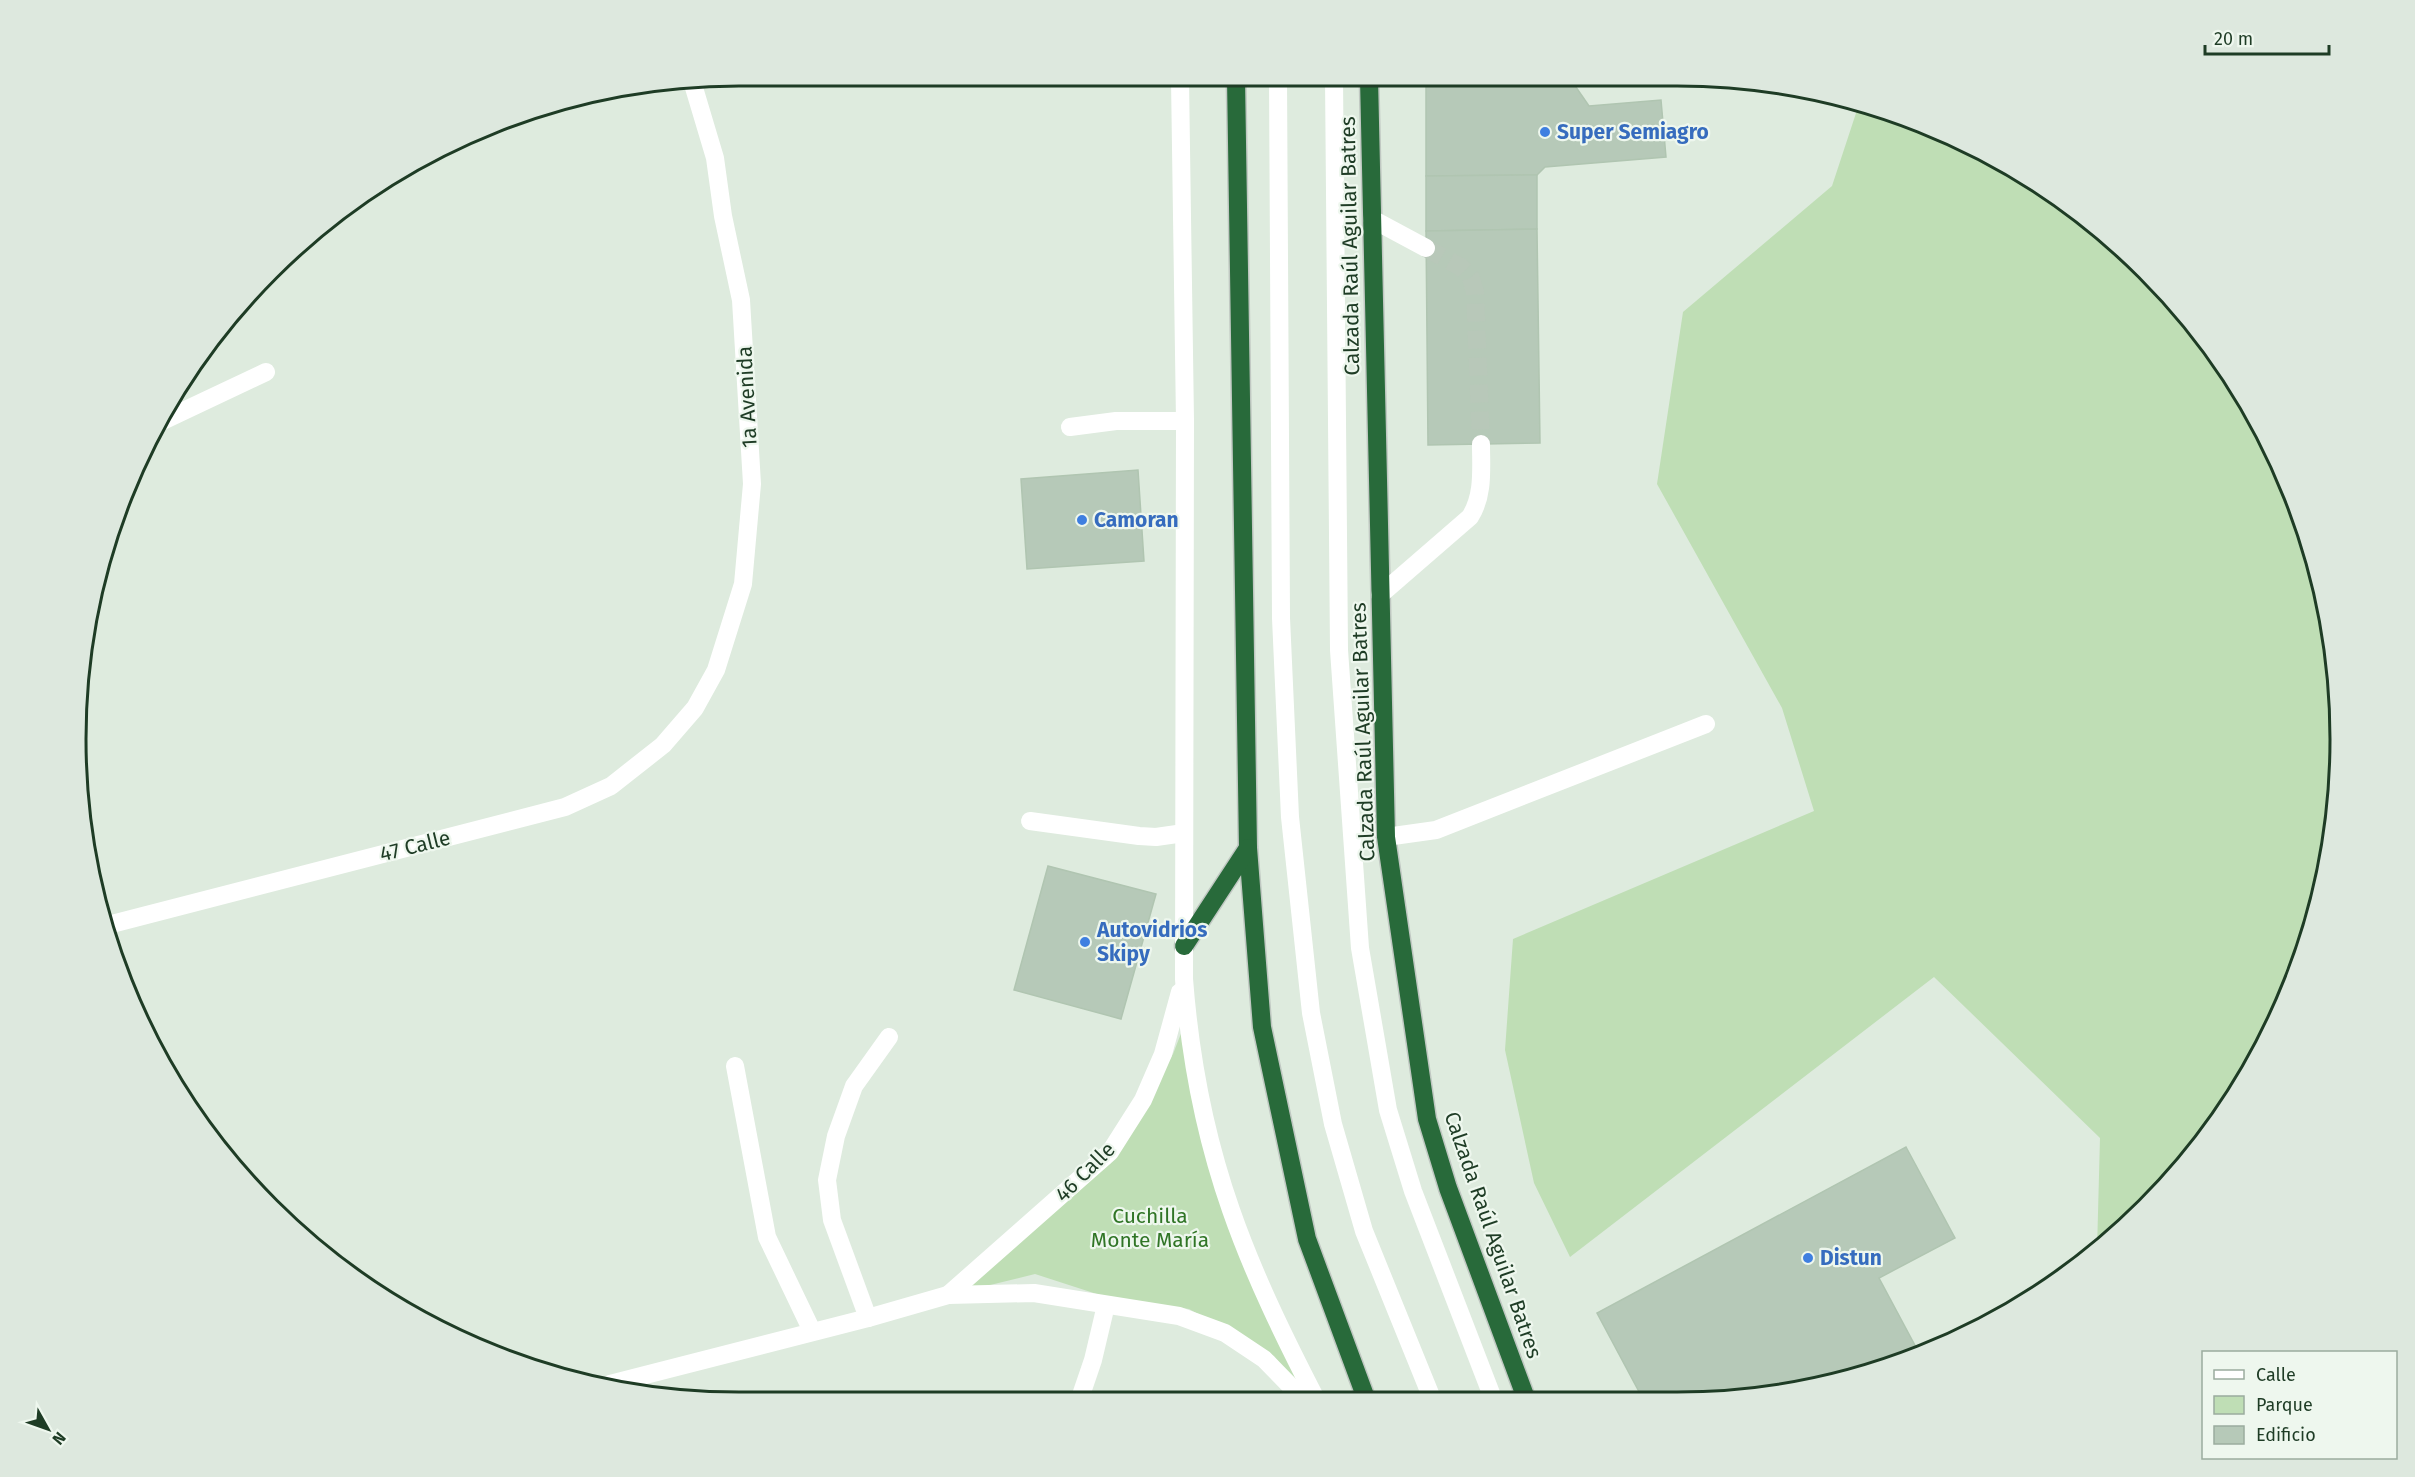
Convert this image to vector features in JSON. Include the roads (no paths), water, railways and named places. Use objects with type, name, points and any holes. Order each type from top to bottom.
[{"type":"highway","points":[[1236,86],[1248,848],[1262,1027],[1307,1239],[1364,1392]]},
{"type":"highway","name":"Calzada Raúl Aguilar Batres","points":[[1369,86],[1386,837],[1427,1119],[1448,1188],[1524,1392]]},
{"type":"highway","points":[[1184,946],[1248,848]]},
{"type":"street","points":[[1180,86],[1185,421],[1184,979],[1187,1018],[1210,1137],[1230,1209],[1258,1278],[1313,1392]]},
{"type":"street","points":[[1278,86],[1281,618],[1290,817],[1311,1013],[1333,1124],[1364,1231],[1429,1392]]},
{"type":"street","points":[[1334,86],[1339,650],[1360,948],[1388,1110],[1413,1191],[1491,1392]]},
{"type":"street","name":"1a Avenida","points":[[694,87],[715,158],[723,216],[741,300],[752,484],[743,584],[716,670],[695,708]]},
{"type":"street","points":[[1372,219],[1426,248]]},
{"type":"street","points":[[170,417],[266,372]]},
{"type":"street","points":[[1070,427],[1134,420],[1185,421]]},
{"type":"street","points":[[1380,596],[1470,517],[1477,506],[1480,490],[1481,444]]},
{"type":"street","name":"47 Calle","points":[[113,924],[565,807],[611,786],[663,745],[695,708]]},
{"type":"street","points":[[1386,837],[1436,831],[1706,724]]},
{"type":"street","points":[[1030,821],[1138,836],[1156,837],[1184,833]]},
{"type":"street","name":"46 Calle","points":[[948,1295],[1110,1152],[1143,1100],[1163,1054],[1184,979]]},
{"type":"street","points":[[868,1318],[832,1220],[827,1180],[836,1136],[854,1086],[889,1037]]},
{"type":"street","points":[[735,1066],[768,1237],[812,1331]]},
{"type":"street","name":"46 Calle","points":[[622,1381],[868,1318],[948,1295],[1034,1293],[1179,1316],[1225,1333],[1264,1359],[1296,1392]]},
{"type":"street","points":[[1082,1392],[1093,1360],[1106,1305]]},
{"type":"tunnel","points":[[1426,248],[1461,267],[1471,278],[1475,292],[1481,444]]},
{"type":"place","name":"Super Semiagro","points":[[1545,132]]},
{"type":"place","name":"Camoran","points":[[1082,520]]},
{"type":"place","name":"Autovidrios Skipy","points":[[1085,942]]},
{"type":"place","name":"Distun","points":[[1808,1258]]},
{"type":"park label","name":"Cuchilla Monte María","points":[[1150,1228]]}]
